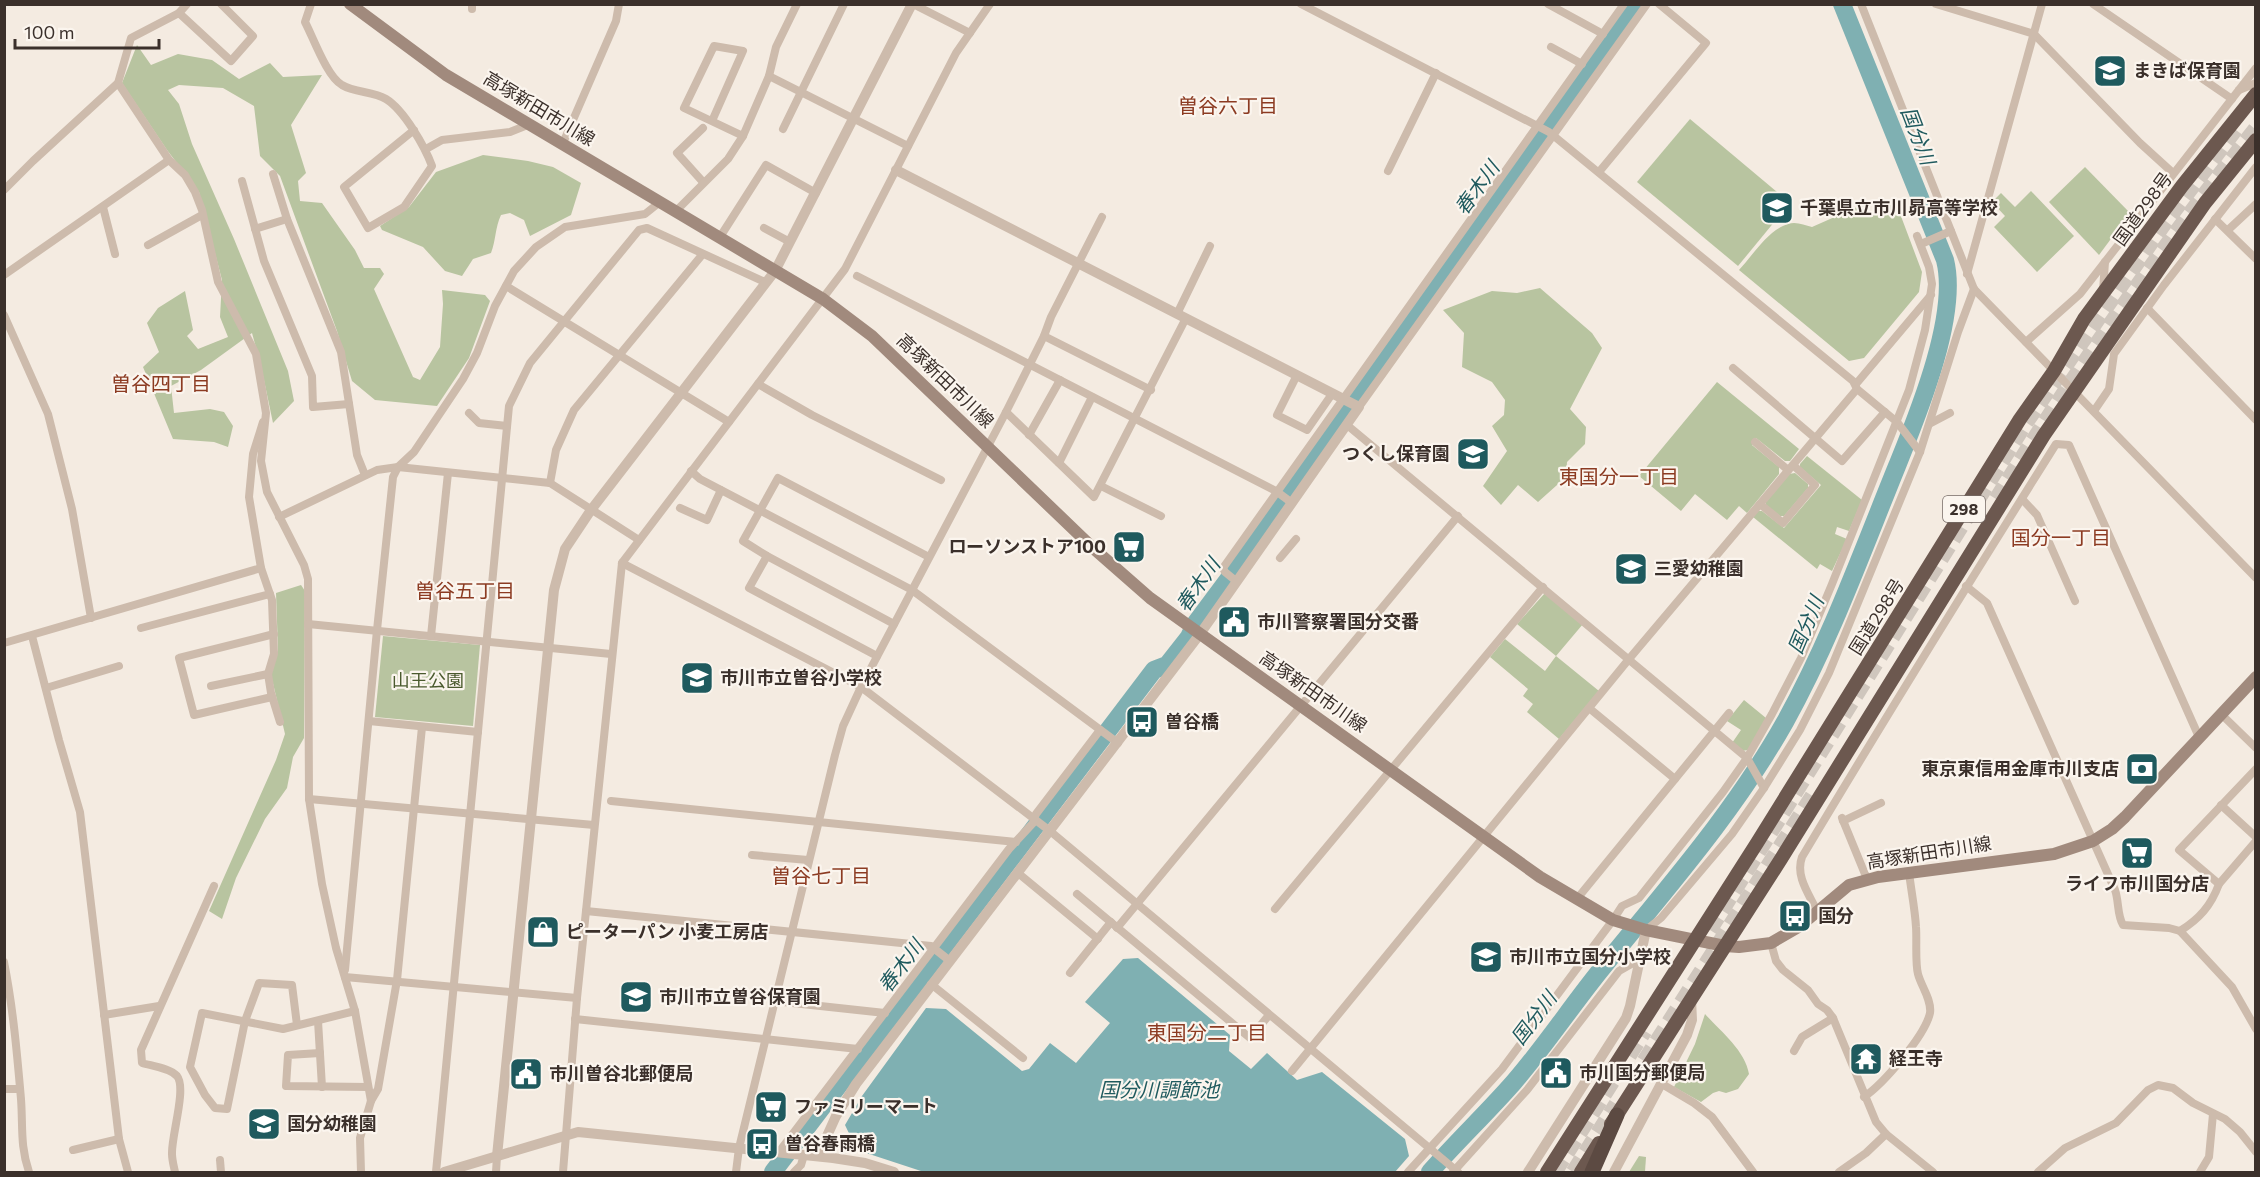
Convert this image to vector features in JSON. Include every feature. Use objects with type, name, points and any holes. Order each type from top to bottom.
[{"type":"highway","name":"国道298号","points":[[1546,1173],[1844,705],[2084,319],[2182,186],[2256,94]]},
{"type":"highway","name":"298","points":[[1581,1173],[1875,710],[2044,435],[2205,203],[2256,140]]},
{"type":"highway","points":[[1592,1173],[1617,1115]]},
{"type":"main road","name":"高塚新田市川線","points":[[350,4],[446,75],[823,299],[872,336],[1128,580],[1540,877],[1576,900],[1619,921],[1646,930],[1725,946],[1739,947],[1771,943],[1793,931],[1845,887],[1867,879],[2054,854],[2092,841],[2112,829],[2125,817],[2256,677]]},
{"type":"street","points":[[4,190],[118,83],[131,38],[179,13],[187,4]]},
{"type":"street","points":[[179,13],[231,61],[253,36],[221,4]]},
{"type":"street","points":[[311,4],[305,22],[333,77],[342,85],[386,99],[414,130],[426,148],[432,166],[404,207],[368,228],[344,187],[414,130]]},
{"type":"street","points":[[563,144],[616,21],[619,4]]},
{"type":"street","points":[[676,211],[728,159],[743,136],[769,76],[776,47],[797,4]]},
{"type":"street","points":[[783,129],[844,4]]},
{"type":"street","points":[[496,1173],[548,648],[557,573],[565,549],[591,510],[775,271],[912,4],[970,33]]},
{"type":"street","points":[[563,1173],[577,998],[622,563],[845,268],[956,53],[990,4]]},
{"type":"street","points":[[1301,4],[1538,125],[1551,134],[1899,424],[1918,450]]},
{"type":"street","points":[[1548,4],[1603,34]]},
{"type":"street","points":[[818,1156],[836,1116],[851,1092],[947,959],[1018,873],[1047,828],[1235,580],[1347,425],[1350,403],[1538,125],[1624,4]]},
{"type":"street","points":[[1235,580],[1222,567],[1278,492],[1350,403],[1647,4]]},
{"type":"street","points":[[1599,172],[1706,43],[1659,4]]},
{"type":"street","points":[[1861,4],[1949,232],[1974,289],[2256,578]]},
{"type":"street","points":[[1936,4],[2034,34],[2172,173]]},
{"type":"street","points":[[1966,274],[2042,4]]},
{"type":"street","points":[[2093,4],[2232,99]]},
{"type":"street","points":[[712,120],[743,51],[714,46],[684,108],[743,136]]},
{"type":"street","points":[[1551,47],[1582,64]]},
{"type":"street","points":[[2026,342],[2080,294],[2256,68]]},
{"type":"street","points":[[1388,171],[1436,74]]},
{"type":"street","points":[[769,76],[908,146]]},
{"type":"street","points":[[118,83],[169,160],[184,175],[195,192],[218,282],[256,354],[266,413],[261,461],[267,492],[304,565],[308,579],[309,799],[322,884],[355,1011],[370,1101]]},
{"type":"street","points":[[2239,90],[2256,83]]},
{"type":"street","points":[[426,148],[442,140],[510,132],[530,124]]},
{"type":"street","points":[[703,128],[676,153],[703,182]]},
{"type":"street","points":[[4,275],[169,160]]},
{"type":"street","points":[[720,237],[766,165],[816,193]]},
{"type":"street","points":[[2094,411],[2109,389],[2114,354],[2164,285],[2256,167]]},
{"type":"street","points":[[896,170],[1350,403]]},
{"type":"street","points":[[273,174],[287,219],[341,352],[357,455],[365,476]]},
{"type":"street","points":[[242,181],[264,261],[312,376],[313,407],[349,404]]},
{"type":"street","points":[[345,976],[393,477],[398,467],[414,452],[463,379],[477,353],[495,306],[514,271],[537,247],[566,227],[645,214],[660,202]]},
{"type":"street","points":[[2228,230],[2256,204]]},
{"type":"street","points":[[103,207],[115,254]]},
{"type":"street","points":[[148,245],[202,214]]},
{"type":"street","points":[[736,1173],[739,1148],[774,1001],[843,726],[928,557],[1006,412],[1102,217]]},
{"type":"street","points":[[255,229],[287,219]]},
{"type":"street","points":[[2215,219],[2256,259]]},
{"type":"street","points":[[436,1173],[509,406],[530,363],[639,230],[647,228],[765,282]]},
{"type":"street","points":[[764,228],[790,242]]},
{"type":"street","points":[[1408,1173],[1502,1069],[1619,921],[1619,908],[1639,898],[1748,760],[1801,658],[1899,424],[1915,369],[1931,295],[1929,267],[1921,241],[1949,232]]},
{"type":"street","points":[[1006,412],[1094,497],[1150,390],[1210,246]]},
{"type":"street","points":[[550,483],[556,450],[574,410],[702,255]]},
{"type":"street","points":[[2103,294],[2105,261]]},
{"type":"street","points":[[857,276],[1278,492],[1291,502]]},
{"type":"street","points":[[2148,284],[2164,285]]},
{"type":"street","points":[[506,286],[729,422]]},
{"type":"street","points":[[1528,1173],[1626,1018],[1646,930],[1661,918],[1705,868],[1748,813],[1800,730],[1829,673],[1930,423],[1974,289]]},
{"type":"street","points":[[1292,1071],[1483,836],[1815,438],[1931,295]]},
{"type":"street","points":[[2147,308],[2256,420]]},
{"type":"street","points":[[4,315],[48,414],[72,509],[91,618]]},
{"type":"street","points":[[1044,336],[1150,390]]},
{"type":"street","points":[[1733,368],[1842,461],[1885,412]]},
{"type":"street","points":[[1297,375],[1277,415],[1307,430],[1332,393]]},
{"type":"street","points":[[1029,435],[1059,380]]},
{"type":"street","points":[[758,384],[812,415],[941,480]]},
{"type":"street","points":[[1059,463],[1092,397]]},
{"type":"street","points":[[266,413],[258,434],[249,497],[261,568],[272,600],[274,654],[268,674],[280,722]]},
{"type":"street","points":[[469,413],[479,423],[507,426]]},
{"type":"street","points":[[1930,423],[1950,413]]},
{"type":"street","points":[[1347,425],[1544,587],[1748,760],[1763,786]]},
{"type":"street","points":[[1755,442],[1815,484],[1783,523],[1760,504]]},
{"type":"street","points":[[1817,911],[1802,879],[1799,865],[1802,857],[1915,674],[1966,586],[2056,444],[2069,445],[2199,737]]},
{"type":"street","points":[[279,517],[377,470],[398,467],[550,483],[639,540]]},
{"type":"street","points":[[691,471],[700,479],[912,590],[1114,740]]},
{"type":"street","points":[[431,636],[448,472]]},
{"type":"street","points":[[894,624],[743,541],[778,478],[928,557]]},
{"type":"street","points":[[1101,486],[1161,516]]},
{"type":"street","points":[[680,508],[707,520],[721,490]]},
{"type":"street","points":[[2022,499],[2037,515],[2075,601]]},
{"type":"street","points":[[1070,973],[1098,939],[1137,904],[1458,516]]},
{"type":"street","points":[[1280,558],[1296,539]]},
{"type":"street","points":[[767,556],[749,588],[877,656]]},
{"type":"street","points":[[622,563],[861,687],[1035,818],[1454,1171],[1527,1090],[1619,971],[1640,959]]},
{"type":"street","points":[[4,643],[261,568]]},
{"type":"street","points":[[1966,586],[1987,603],[2115,890],[2120,920],[2123,925],[2169,928],[2180,931],[2232,987],[2256,1029]]},
{"type":"street","points":[[1275,909],[1544,587]]},
{"type":"street","points":[[141,628],[270,594]]},
{"type":"street","points":[[308,624],[611,654]]},
{"type":"street","points":[[272,697],[194,715],[179,658],[274,634]]},
{"type":"street","points":[[33,636],[80,812],[119,1139],[128,1173]]},
{"type":"street","points":[[46,688],[119,666]]},
{"type":"street","points":[[211,686],[268,674]]},
{"type":"street","points":[[1589,708],[1675,779]]},
{"type":"street","points":[[1576,900],[1729,713]]},
{"type":"street","points":[[2221,714],[2256,748]]},
{"type":"street","points":[[369,721],[478,732]]},
{"type":"street","points":[[361,1173],[360,1138],[370,1101],[378,1089],[397,980],[422,727]]},
{"type":"street","points":[[781,1153],[885,1013],[1033,823],[1101,730]]},
{"type":"street","points":[[2219,884],[2179,850],[2256,769]]},
{"type":"street","points":[[309,799],[594,825]]},
{"type":"street","points":[[611,801],[665,810],[818,822],[1016,842]]},
{"type":"street","points":[[1867,879],[1843,819],[1881,803]]},
{"type":"street","points":[[2180,931],[2199,919],[2215,896],[2219,884],[2256,839],[2221,805]]},
{"type":"street","points":[[752,855],[808,860]]},
{"type":"street","points":[[1864,1097],[1875,1089],[1910,1047],[1920,1034],[1930,1012],[1929,1002],[1917,971],[1916,925],[1909,872]]},
{"type":"street","points":[[1018,873],[1098,939]]},
{"type":"street","points":[[175,1173],[172,1153],[181,1084],[177,1076],[171,1072],[142,1064],[141,1050],[213,886]]},
{"type":"street","points":[[1077,894],[1250,1038],[1269,1015]]},
{"type":"street","points":[[586,911],[931,946],[947,959]]},
{"type":"street","points":[[1771,943],[1776,961],[1783,970],[1808,990],[1818,1004],[1833,1018],[1876,1122],[1886,1134],[1933,1173]]},
{"type":"street","points":[[4,962],[8,1012],[20,1089],[21,1142],[28,1173]]},
{"type":"street","points":[[345,976],[577,998]]},
{"type":"street","points":[[297,1025],[292,985],[258,982],[245,1021],[227,1109],[215,1108],[190,1067],[202,1013],[245,1021],[283,1029],[355,1011]]},
{"type":"street","points":[[931,984],[1023,1058]]},
{"type":"street","points":[[1614,1173],[1647,1106],[1662,1084],[1687,1035],[1692,1020],[1691,999]]},
{"type":"street","points":[[774,1001],[885,1013]]},
{"type":"street","points":[[104,1016],[159,1006]]},
{"type":"street","points":[[1794,1051],[1802,1037],[1833,1018]]},
{"type":"street","points":[[575,1019],[858,1049]]},
{"type":"street","points":[[318,1021],[322,1087]]},
{"type":"street","points":[[320,1053],[288,1055],[286,1086],[368,1087]]},
{"type":"street","points":[[1662,1084],[1694,1103],[1712,1118],[1754,1173]]},
{"type":"street","points":[[2038,1173],[2065,1148],[2116,1123],[2153,1087],[2166,1085],[2225,1119],[2240,1132],[2256,1152]]},
{"type":"street","points":[[4,1089],[20,1089]]},
{"type":"street","points":[[2200,1173],[2209,1157],[2213,1114]]},
{"type":"street","points":[[444,1173],[578,1132],[818,1156],[865,1163],[894,1173]]},
{"type":"street","points":[[1839,1173],[1866,1153],[1886,1134]]},
{"type":"street","points":[[73,1150],[119,1139]]},
{"type":"street","points":[[794,1173],[801,1165],[800,1154]]},
{"type":"street","points":[[220,1160],[221,1173]]},
{"type":"green space","points":[[137,45],[151,65],[178,54],[212,60],[239,79],[270,63],[283,77],[322,75],[291,125],[306,173],[298,181],[300,201],[322,203],[355,250],[364,268],[380,268],[384,274],[374,289],[413,377],[420,380],[440,347],[442,290],[485,295],[490,301],[469,358],[437,406],[375,400],[352,381],[337,331],[280,176],[260,156],[254,106],[223,88],[179,85],[168,90],[179,104],[192,144],[288,371],[294,401],[273,423],[252,333],[201,370],[171,386],[174,413],[210,409],[224,412],[233,426],[228,447],[214,442],[173,439],[143,367],[159,352],[147,323],[158,308],[185,291],[193,330],[187,336],[198,349],[228,337],[220,317],[222,280],[199,192],[167,150],[122,83]]},
{"type":"green space","points":[[1690,119],[1790,203],[1738,266],[1637,182]]},
{"type":"green space","points":[[483,155],[553,167],[581,183],[571,215],[530,236],[524,220],[510,213],[501,215],[491,253],[473,259],[462,276],[445,271],[423,247],[382,230],[380,226],[409,207],[436,172]]},
{"type":"green space","points":[[2085,167],[2130,213],[2099,255],[2049,202]]},
{"type":"green space","points":[[2031,191],[2074,236],[2037,272],[1994,227],[2005,216],[1992,202],[2001,193],[2015,207]]},
{"type":"green space","points":[[1896,203],[1922,272],[1919,292],[1864,358],[1849,361],[1739,270],[1767,237],[1788,224],[1812,227],[1864,204],[1868,213]]},
{"type":"green space","points":[[1540,288],[1592,333],[1602,348],[1570,409],[1586,427],[1585,444],[1567,462],[1566,477],[1538,502],[1518,485],[1501,505],[1483,486],[1507,451],[1492,426],[1504,415],[1505,400],[1492,382],[1462,367],[1464,333],[1443,310],[1492,291],[1517,293]]},
{"type":"green space","points":[[1717,382],[1799,449],[1790,461],[1785,461],[1756,438],[1752,445],[1779,467],[1779,474],[1747,513],[1739,506],[1727,520],[1695,494],[1681,511],[1639,476]]},
{"type":"green space","points":[[1807,456],[1862,500],[1849,531],[1837,527],[1835,534],[1847,539],[1832,571],[1820,564],[1817,569],[1753,517],[1758,511],[1762,511],[1784,528],[1821,485],[1800,467]]},
{"type":"green space","points":[[1795,473],[1808,484],[1808,488],[1784,516],[1780,516],[1766,505],[1766,502],[1789,474]]},
{"type":"green space","points":[[301,585],[305,591],[304,738],[293,757],[287,788],[265,819],[236,878],[222,919],[209,911],[276,760],[285,734],[271,675],[278,650],[276,593]]},
{"type":"green space","points":[[1545,593],[1583,624],[1556,656],[1517,624]]},
{"type":"green space","name":"山王公園","points":[[383,636],[480,645],[473,726],[375,717]]},
{"type":"green space","points":[[1505,639],[1545,671],[1556,656],[1599,691],[1559,739],[1527,712],[1533,704],[1523,696],[1528,689],[1490,657]]},
{"type":"green space","points":[[1744,700],[1766,718],[1748,750],[1742,751],[1732,743],[1741,730],[1727,721]]},
{"type":"green space","points":[[1705,1014],[1743,1057],[1749,1074],[1738,1089],[1726,1093],[1719,1091],[1713,1093],[1701,1102],[1674,1087],[1695,1044]]},
{"type":"green space","points":[[1639,1156],[1646,1157],[1645,1172],[1629,1172]]},
{"type":"water","name":"国分川調節池","points":[[1138,958],[1230,1035],[1229,1051],[1251,1069],[1267,1053],[1297,1080],[1322,1072],[1405,1139],[1409,1156],[1395,1172],[924,1172],[857,1150],[845,1125],[862,1096],[926,1008],[946,1009],[1022,1071],[1029,1069],[1050,1043],[1076,1063],[1110,1023],[1085,1002],[1123,959]]},
{"type":"waterway","name":"春木川","points":[[773,1172],[1154,670],[1167,665],[1189,637],[1195,624],[1239,565],[1239,559],[1637,4]]},
{"type":"waterway","name":"国分川","points":[[1430,1172],[1526,1068],[1722,818],[1765,755],[1817,660],[1906,444],[1925,392],[1942,336],[1948,283],[1945,260],[1842,4]]},
{"type":"tunnel","points":[[1710,930],[2026,423],[2163,226],[2237,128]]},
{"type":"tunnel","points":[[1996,499],[2120,310],[2186,218],[2256,128]]},
{"type":"tunnel","points":[[1644,1061],[1814,793]]},
{"type":"tunnel","points":[[1555,1172],[1645,1031]]},
{"type":"tunnel","points":[[1573,1172],[1616,1104]]},
{"type":"place","name":"まきば保育園","points":[[2110,71]]},
{"type":"place","name":"千葉県立市川昴高等学校","points":[[1777,208]]},
{"type":"place","name":"つくし保育園","points":[[1473,454]]},
{"type":"place","name":"ローソンストア100","points":[[1129,547]]},
{"type":"place","name":"三愛幼稚園","points":[[1631,569]]},
{"type":"place","name":"市川警察署国分交番","points":[[1234,622]]},
{"type":"place","name":"市川市立曽谷小学校","points":[[697,678]]},
{"type":"place","name":"曽谷橋","points":[[1142,722]]},
{"type":"place","name":"東京東信用金庫市川支店","points":[[2142,769]]},
{"type":"place","name":"ライフ市川国分店","points":[[2137,853]]},
{"type":"place","name":"国分","points":[[1795,916]]},
{"type":"place","name":"ピーターパン 小麦工房店","points":[[543,932]]},
{"type":"place","name":"市川市立国分小学校","points":[[1486,957]]},
{"type":"place","name":"市川市立曽谷保育園","points":[[636,997]]},
{"type":"place","name":"経王寺","points":[[1866,1059]]},
{"type":"place","name":"市川国分郵便局","points":[[1556,1073]]},
{"type":"place","name":"市川曽谷北郵便局","points":[[526,1074]]},
{"type":"place","name":"ファミリーマート","points":[[771,1107]]},
{"type":"place","name":"国分幼稚園","points":[[264,1124]]},
{"type":"place","name":"曽谷春雨橋","points":[[762,1144]]},
{"type":"district","name":"曽谷六丁目","points":[[1228,106]]},
{"type":"district","name":"曽谷四丁目","points":[[161,384]]},
{"type":"district","name":"東国分一丁目","points":[[1619,477]]},
{"type":"district","name":"国分一丁目","points":[[2061,538]]},
{"type":"district","name":"曽谷五丁目","points":[[465,591]]},
{"type":"district","name":"曽谷七丁目","points":[[821,876]]},
{"type":"district","name":"東国分二丁目","points":[[1207,1033]]}]
